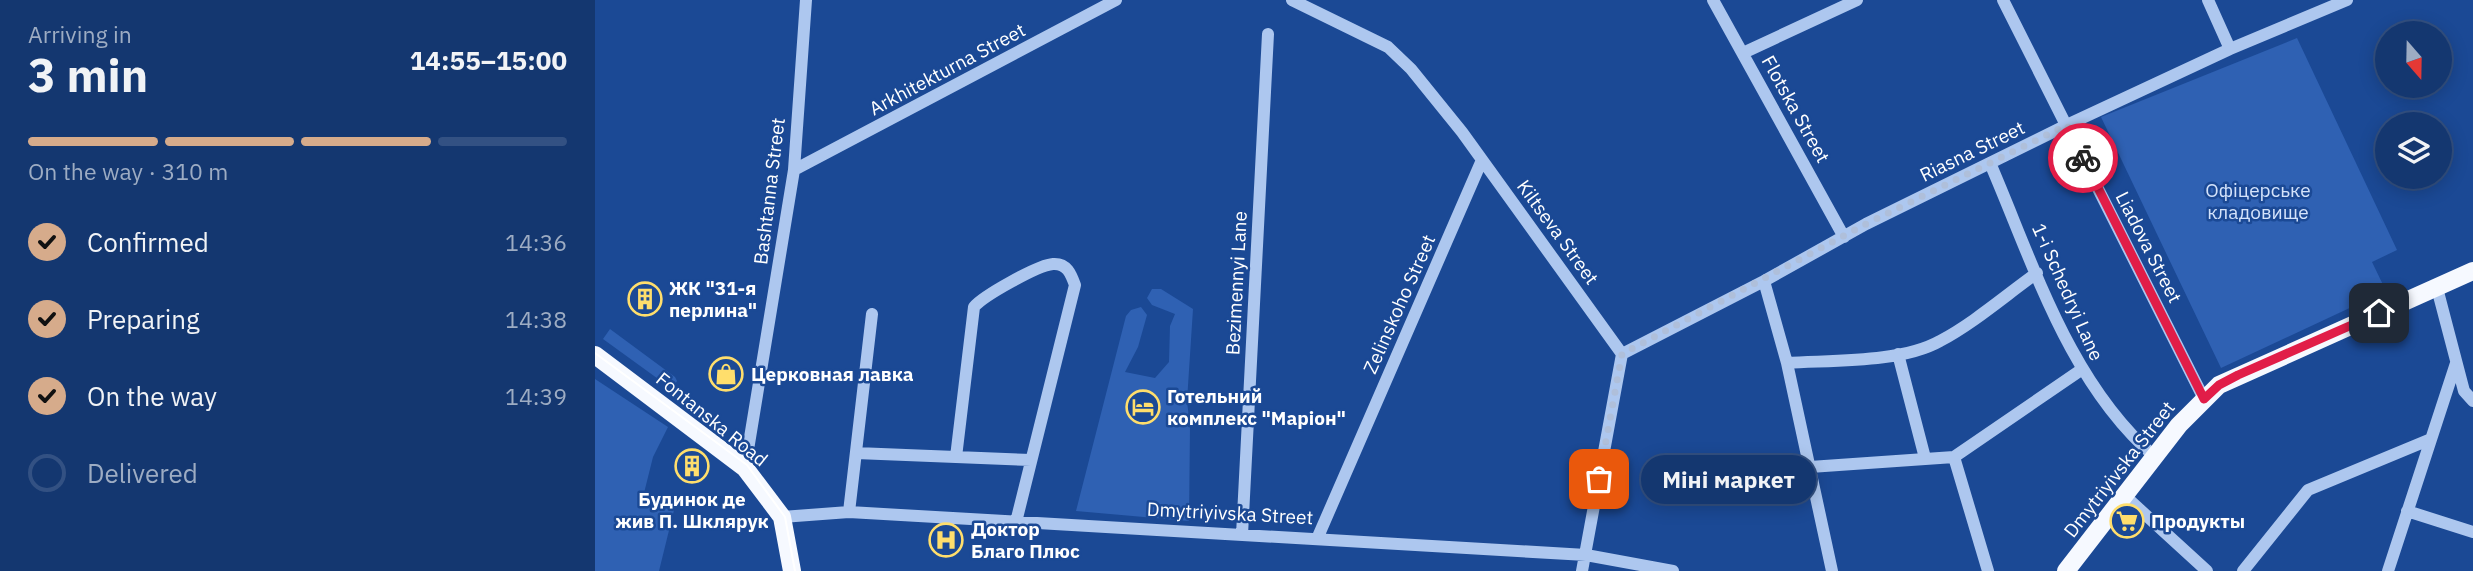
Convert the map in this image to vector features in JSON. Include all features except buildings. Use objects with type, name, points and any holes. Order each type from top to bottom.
[{"type":"main road","name":"Dmytriyivska Street","points":[[2066,571],[2155,457],[2219,385],[2473,272]]},
{"type":"main road","name":"Fontanska Road","points":[[595,355],[745,468],[782,517],[792,571]]},
{"type":"street","name":"Bashtanna Street","points":[[745,468],[794,170],[806,0]]},
{"type":"street","name":"Arkhitekturna Street","points":[[794,170],[1116,0]]},
{"type":"street","name":"Kiltseva Street","points":[[1292,0],[1388,47],[1411,69],[1482,160],[1622,354]]},
{"type":"street","name":"Flotska Street","points":[[1713,0],[1845,237]]},
{"type":"street","points":[[1743,53],[1857,0]]},
{"type":"street","name":"Liadova Street","points":[[2003,0],[2204,399]]},
{"type":"street","points":[[2208,0],[2230,49]]},
{"type":"street","name":"Riasna Street","points":[[1622,354],[2067,125],[2230,49],[2347,0]]},
{"type":"street","name":"Bezimennyi Lane","points":[[1242,535],[1268,34]]},
{"type":"street","name":"Zelinskoho Street","points":[[1317,539],[1482,160]]},
{"type":"street","name":"1-i Schedryi Lane","points":[[1990,163],[2081,370],[2142,446],[2155,457]]},
{"type":"street","points":[[956,457],[972,312],[984,298],[1052,264],[1070,271],[1075,285],[1016,522]]},
{"type":"street","points":[[1787,363],[1898,354],[1941,341],[2037,274]]},
{"type":"street","points":[[1764,281],[1787,363],[1832,571]]},
{"type":"street","points":[[2437,288],[2464,391],[2473,401]]},
{"type":"street","points":[[849,512],[872,314]]},
{"type":"street","points":[[1582,571],[1622,354]]},
{"type":"street","points":[[1898,354],[1925,458]]},
{"type":"street","points":[[2388,571],[2456,363]]},
{"type":"street","points":[[1809,467],[1954,457],[2081,370]]},
{"type":"street","points":[[2243,571],[2308,490],[2431,439]]},
{"type":"street","points":[[856,453],[1031,460]]},
{"type":"street","points":[[1954,457],[1988,571]]},
{"type":"street","points":[[2125,496],[2207,571]]},
{"type":"street","points":[[2407,511],[2473,532]]},
{"type":"street","name":"Dmytriyivska Street","points":[[782,517],[849,512],[1586,555],[1673,571]]},
{"type":"green space","name":"Офіцерське кладовище","points":[[2297,38],[2397,250],[2372,262],[2386,291],[2221,368],[2101,117]]},
{"type":"green space","points":[[1152,289],[1161,289],[1193,309],[1187,401],[1190,427],[1189,521],[1076,511],[1126,316],[1131,310],[1141,307],[1147,315],[1138,347],[1125,372],[1155,378],[1169,362],[1170,326],[1175,314],[1152,305],[1147,298]]},
{"type":"green space","points":[[610,329],[675,377],[677,381],[672,389],[603,339]]},
{"type":"green space","points":[[595,379],[668,427],[653,457],[643,497],[674,510],[659,571],[595,571]]},
{"type":"tram line","points":[[595,353],[747,465],[785,517],[795,571]]},
{"type":"way so far","points":[[1599,479],[1622,354],[1745,291],[1866,224],[2067,125],[2083,158]]},
{"type":"place","name":"ЖК \"31-я перлина\"","points":[[645,299]]},
{"type":"place","name":"Церковная лавка","points":[[726,374]]},
{"type":"place","name":"Готельний комплекс \"Маріон\"","points":[[1143,407]]},
{"type":"place","name":"Будинок де жив П. Шклярук","points":[[692,466]]},
{"type":"place","name":"Міні маркет","points":[[1599,479]]},
{"type":"place","name":"Продукты","points":[[2127,521]]},
{"type":"place","name":"Доктор Благо Плюс","points":[[946,540]]},
{"type":"route","points":[[2083,158],[2204,399],[2219,385],[2238,375],[2379,313]]}]
